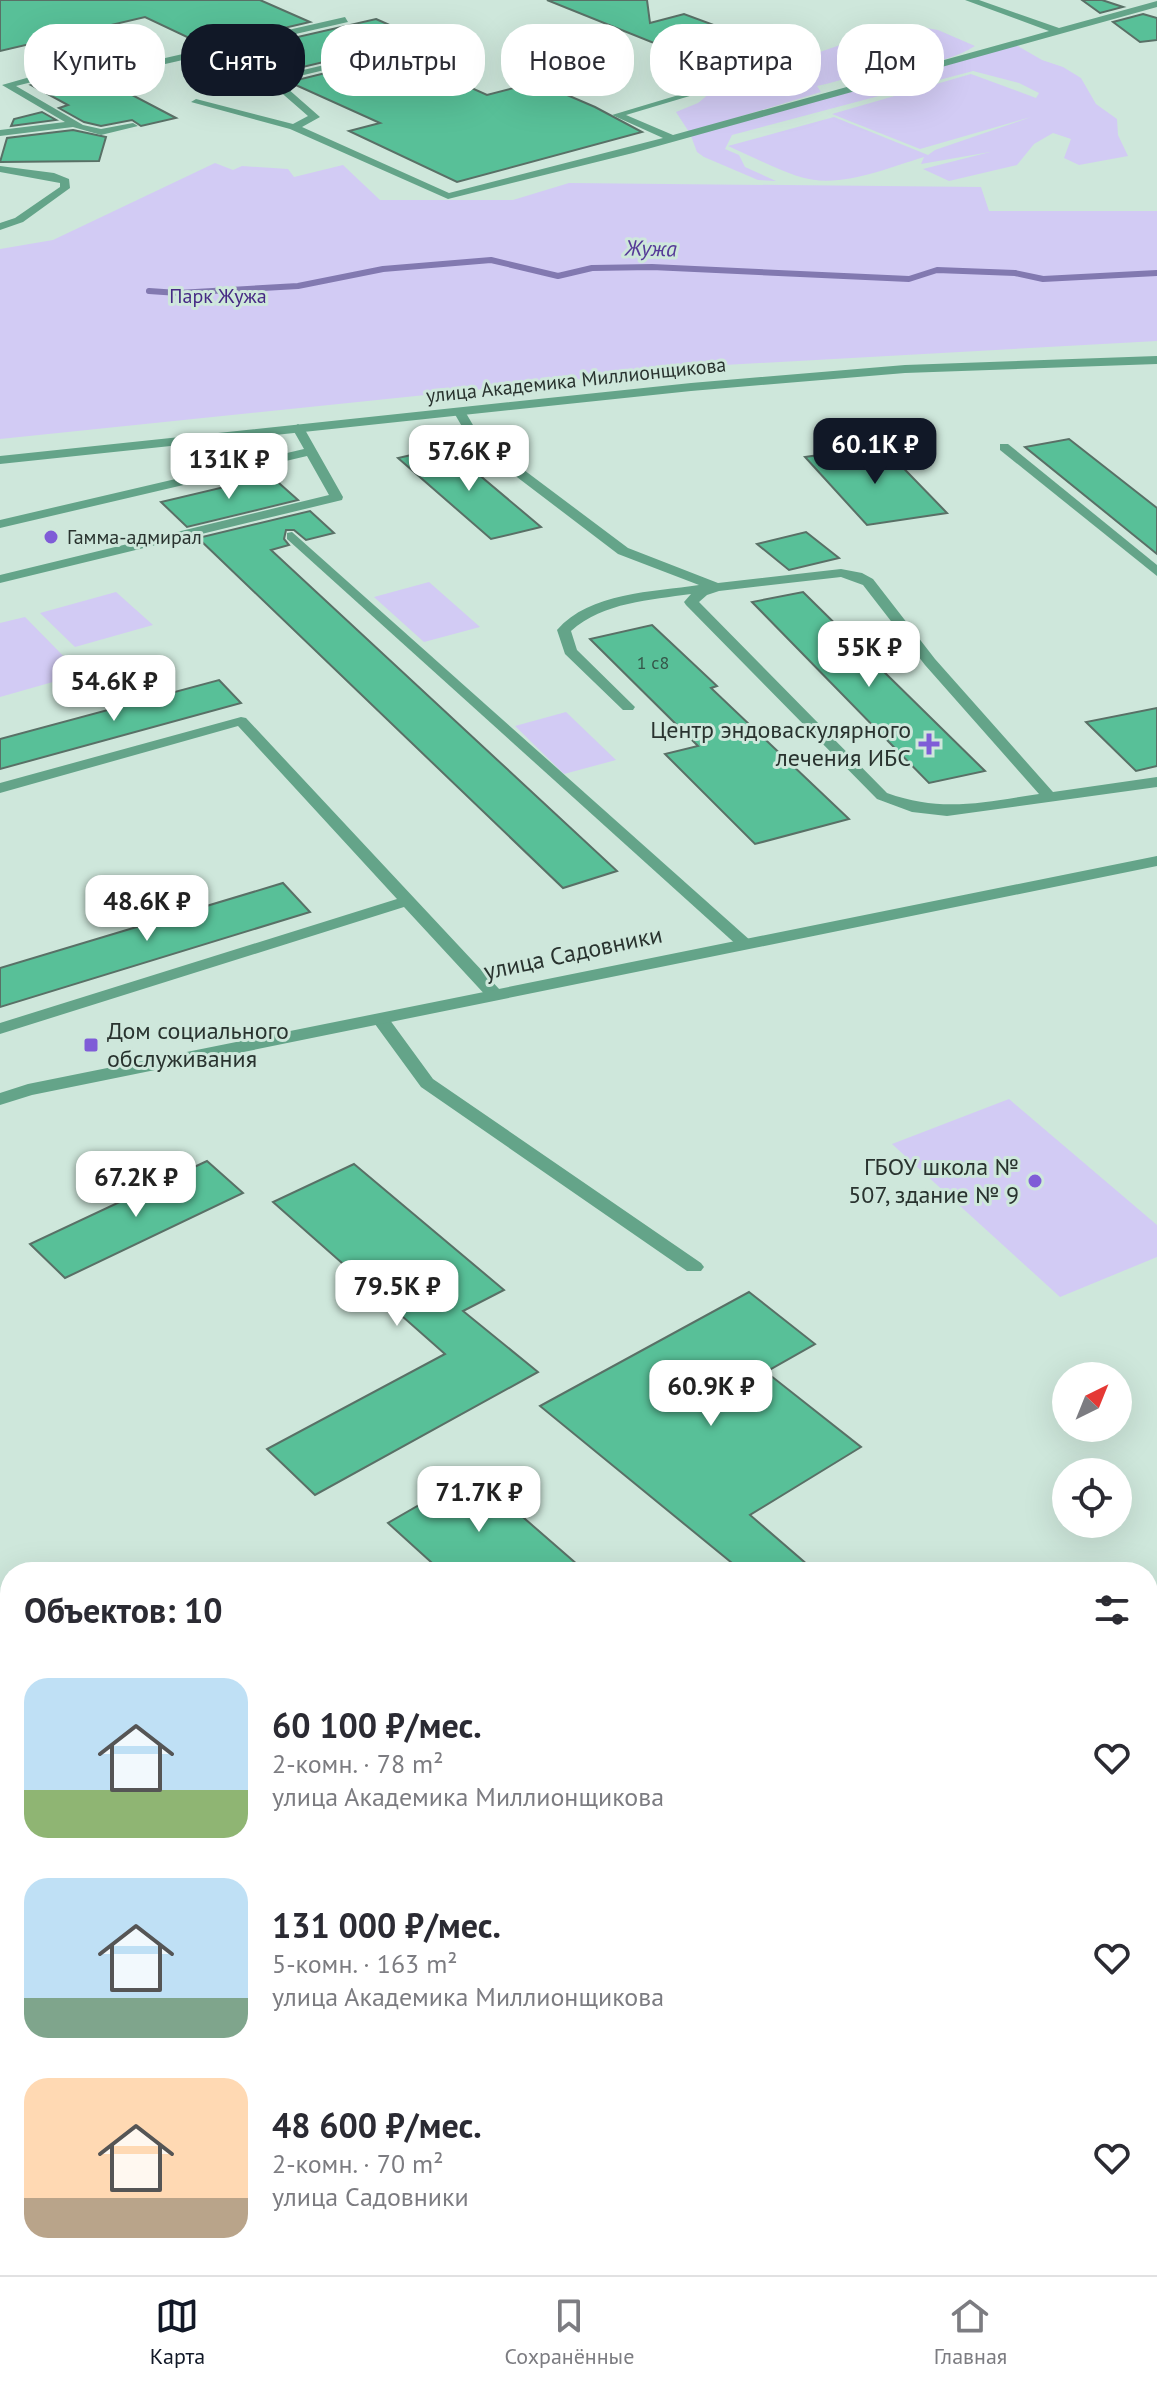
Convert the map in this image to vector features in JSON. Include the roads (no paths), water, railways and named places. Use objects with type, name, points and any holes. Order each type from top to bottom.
[{"type":"street","name":"улица Академика Миллионщикова","points":[[0,460],[459,411],[905,369],[1157,360]]},
{"type":"street","name":"улица Садовники","points":[[0,1099],[28,1090],[1157,861]]},
{"type":"lane","points":[[970,0],[1058,31]]},
{"type":"lane","points":[[196,102],[294,127],[448,196],[673,139],[1157,4]]},
{"type":"lane","points":[[165,61],[345,20]]},
{"type":"lane","points":[[294,127],[315,117],[272,80],[321,68]]},
{"type":"lane","points":[[24,81],[7,85],[24,95]]},
{"type":"lane","points":[[26,96],[75,124],[101,132],[133,126]]},
{"type":"lane","points":[[673,139],[617,115],[683,96]]},
{"type":"lane","points":[[0,133],[75,124]]},
{"type":"lane","points":[[0,169],[54,176],[65,181],[65,188],[19,220],[0,227]]},
{"type":"lane","points":[[459,411],[475,439],[623,551],[717,587]]},
{"type":"lane","points":[[0,579],[337,497],[298,428]]},
{"type":"lane","points":[[1004,447],[1157,572]]},
{"type":"lane","points":[[0,524],[311,451]]},
{"type":"lane","points":[[292,536],[745,944]]},
{"type":"lane","points":[[628,707],[570,651],[564,630],[572,621],[623,601],[841,573],[868,582],[930,662],[1049,796]]},
{"type":"lane","points":[[717,587],[702,592],[691,602],[882,796],[912,807],[947,811],[1157,782]]},
{"type":"lane","points":[[0,788],[241,721],[495,995]]},
{"type":"lane","points":[[0,1029],[406,901]]},
{"type":"lane","points":[[381,1020],[427,1083],[694,1267]]},
{"type":"waterway","name":"Жужа","points":[[149,291],[178,293],[298,286],[383,269],[491,260],[558,276],[592,268],[652,267],[909,279],[937,270],[1015,273],[1043,279],[1157,273]]},
{"type":"place","name":"Гамма-адмирал","points":[[51,537]]},
{"type":"place","name":"Центр эндоваскулярного лечения ИБС","points":[[929,744]]},
{"type":"place","name":"Дом социального обслуживания","points":[[91,1045]]},
{"type":"place","name":"ГБОУ школа № 507, здание № 9","points":[[1035,1181]]},
{"type":"park label","name":"Парк Жужа","points":[[218,296]]}]
